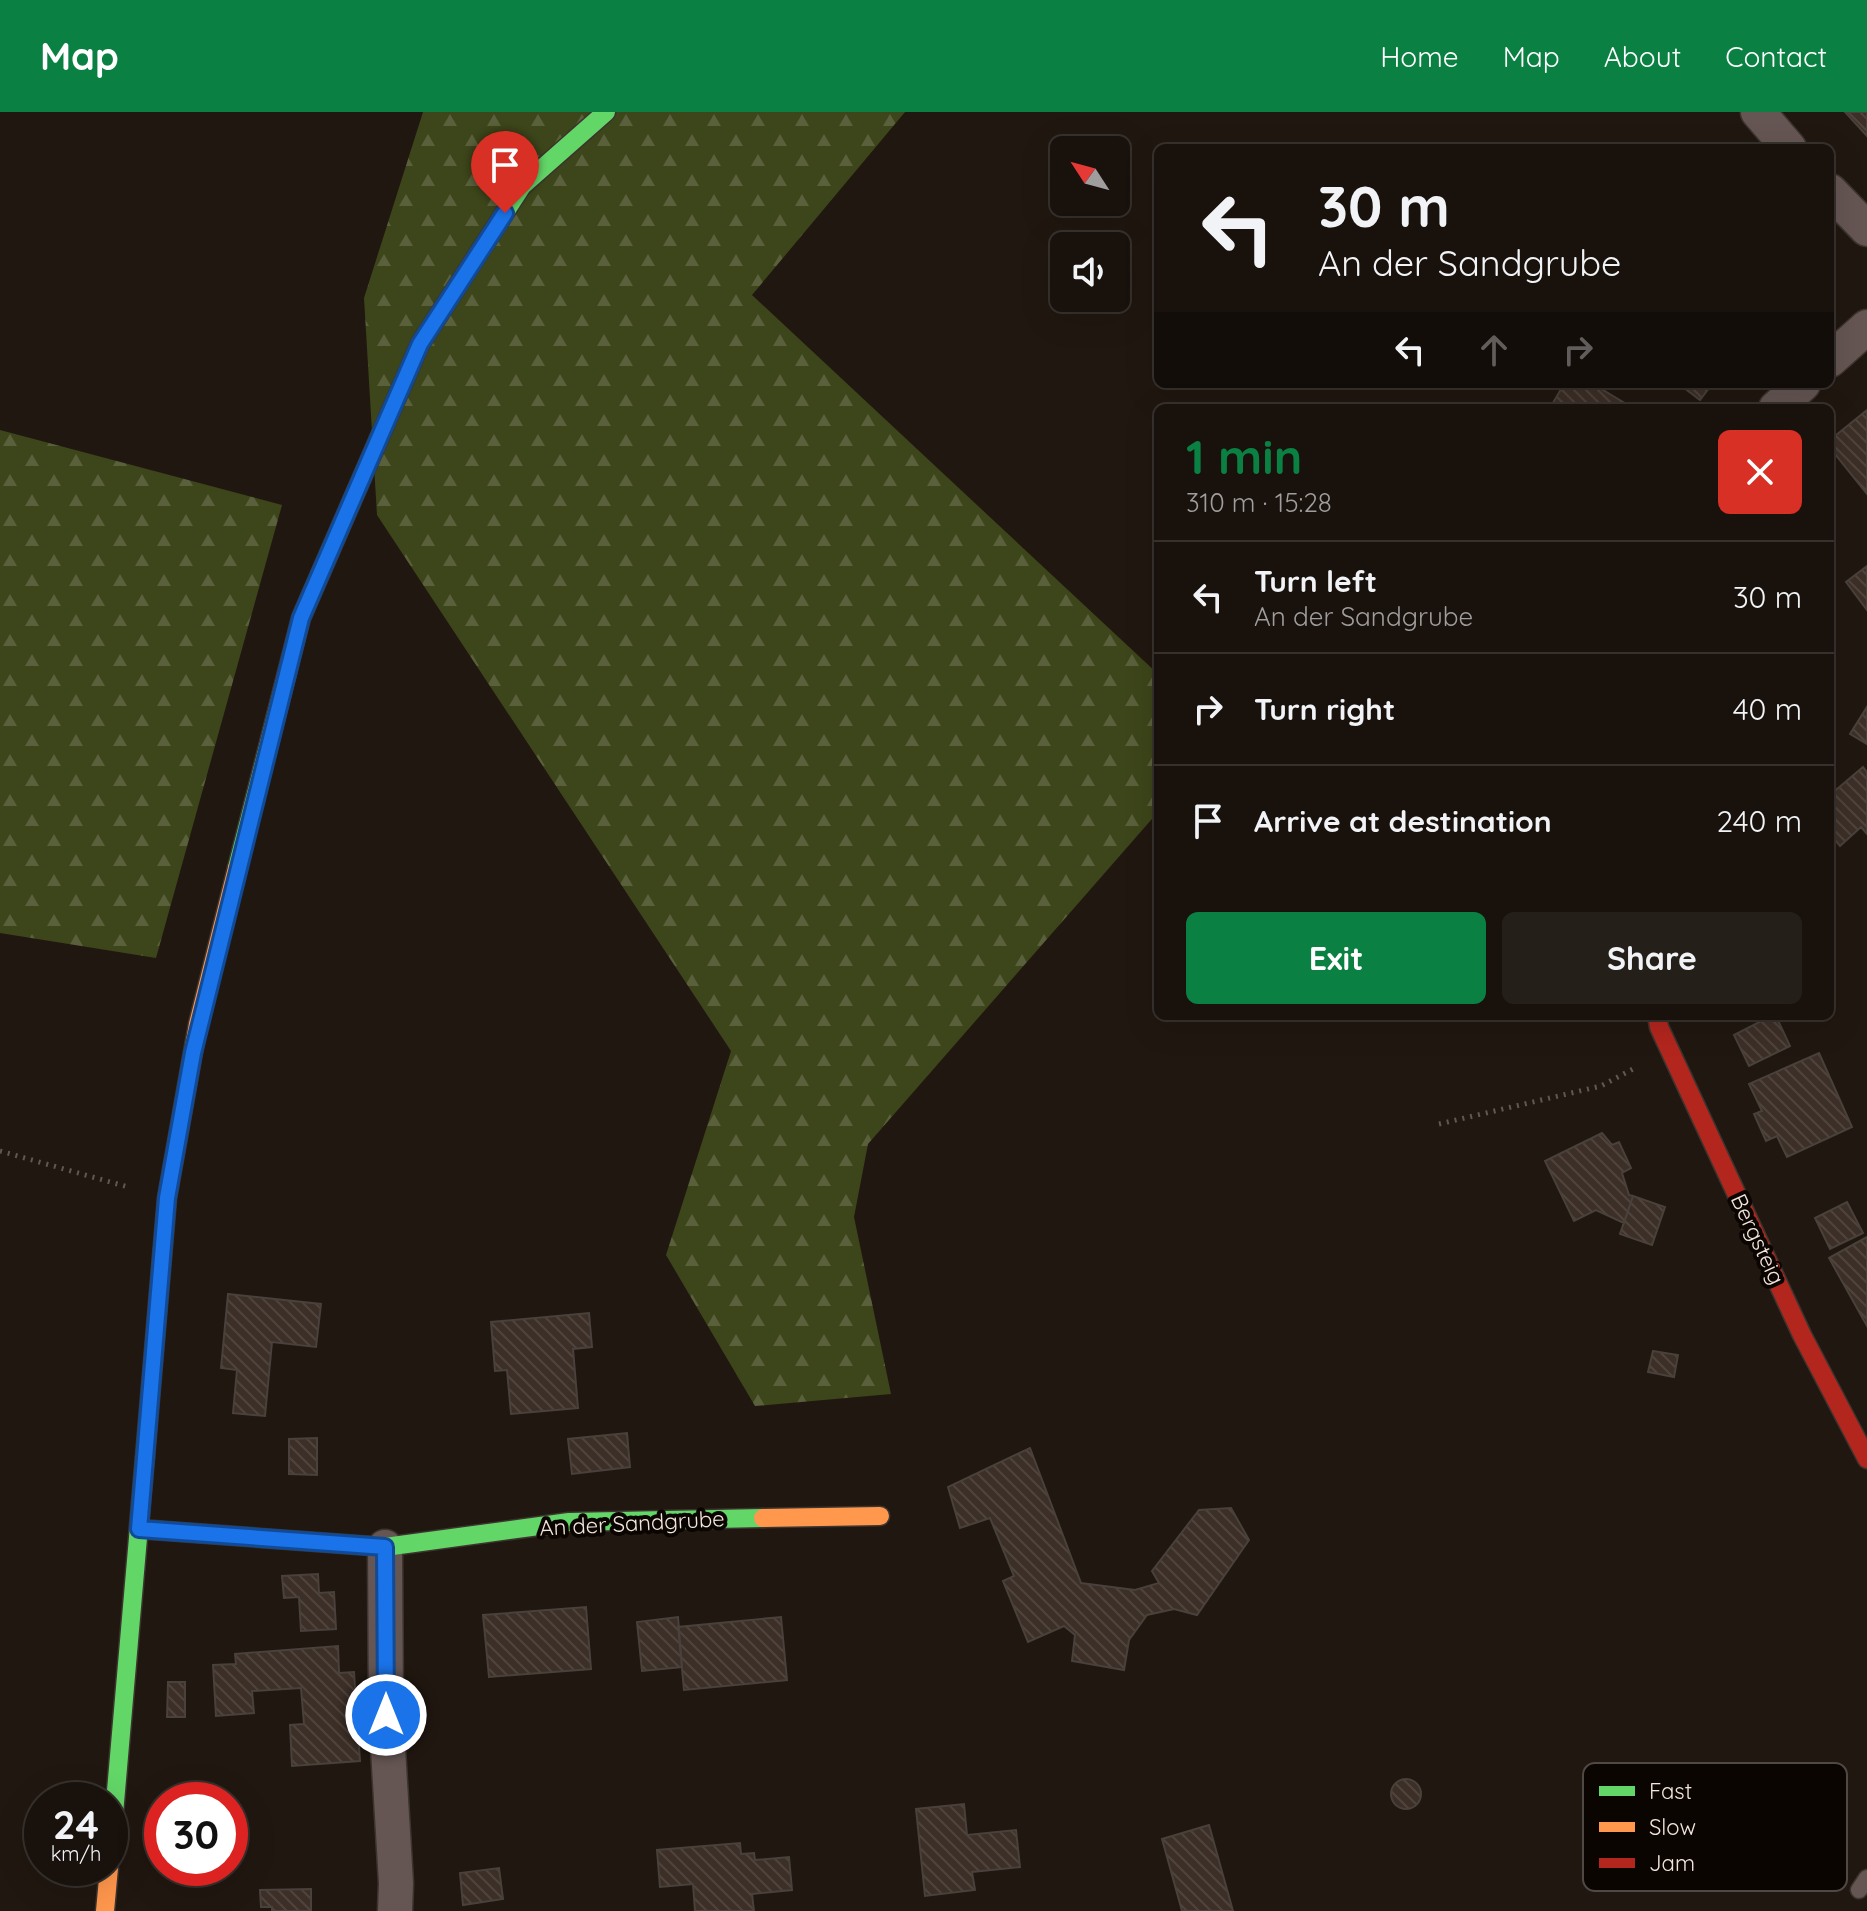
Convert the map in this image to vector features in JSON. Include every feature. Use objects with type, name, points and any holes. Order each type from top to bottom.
[{"type":"street","points":[[117,1782],[167,1198],[198,1024],[301,618],[420,344],[522,186],[606,112]]},
{"type":"street","points":[[1758,112],[1786,144]]},
{"type":"street","points":[[1834,195],[1867,229]]},
{"type":"street","points":[[1834,356],[1867,327]]},
{"type":"street","points":[[1780,404],[1798,388]]},
{"type":"street","name":"Bergsteig","points":[[1658,1020],[1669,1050],[1802,1335],[1867,1459]]},
{"type":"street","name":"An der Sandgrube","points":[[139,1529],[385,1547],[569,1522],[880,1516]]},
{"type":"street","points":[[385,1547],[386,1715],[395,1911]]},
{"type":"street","points":[[105,1911],[107,1886]]},
{"type":"path","points":[[1439,1124],[1601,1086],[1669,1050]]},
{"type":"path","points":[[0,1151],[167,1198]]},
{"type":"green space","points":[[423,112],[905,112],[752,295],[1154,670],[1154,817],[868,1144],[854,1217],[891,1394],[755,1406],[666,1255],[731,1051],[377,515],[364,298]]},
{"type":"green space","points":[[0,430],[282,505],[156,958],[0,933]]},
{"type":"building","points":[[1845,112],[1867,112],[1867,136]]},
{"type":"building","points":[[1562,388],[1600,388],[1626,404],[1552,404]]},
{"type":"building","points":[[1684,388],[1709,388],[1700,400]]},
{"type":"building","points":[[1867,410],[1867,494],[1834,453],[1834,437]]},
{"type":"building","points":[[1867,566],[1867,610],[1846,582]]},
{"type":"building","points":[[1867,707],[1867,744],[1850,734]]},
{"type":"building","points":[[1863,767],[1867,772],[1867,834],[1861,827],[1840,846],[1834,839],[1834,792]]},
{"type":"building","points":[[1763,1020],[1778,1020],[1790,1046],[1749,1066],[1734,1035]]},
{"type":"building","points":[[1819,1053],[1852,1127],[1787,1157],[1777,1136],[1766,1141],[1754,1114],[1762,1111],[1749,1084]]},
{"type":"building","points":[[1602,1133],[1612,1145],[1619,1142],[1631,1168],[1622,1173],[1629,1195],[1633,1196],[1624,1223],[1596,1210],[1574,1221],[1545,1161]]},
{"type":"building","points":[[1633,1196],[1665,1207],[1652,1245],[1620,1234]]},
{"type":"building","points":[[1847,1202],[1863,1233],[1830,1249],[1815,1218]]},
{"type":"building","points":[[1867,1237],[1867,1326],[1829,1258]]},
{"type":"building","points":[[228,1294],[321,1304],[316,1347],[272,1342],[265,1416],[233,1413],[237,1370],[221,1368]]},
{"type":"building","points":[[589,1313],[592,1347],[573,1349],[578,1408],[511,1414],[507,1370],[495,1371],[491,1322]]},
{"type":"building","points":[[1653,1351],[1678,1355],[1674,1377],[1648,1372]]},
{"type":"building","points":[[627,1433],[630,1467],[572,1474],[568,1439]]},
{"type":"building","points":[[317,1438],[317,1475],[289,1474],[289,1439]]},
{"type":"building","points":[[1030,1448],[1081,1583],[1135,1590],[1159,1583],[1152,1571],[1199,1510],[1231,1508],[1249,1540],[1197,1615],[1174,1609],[1147,1615],[1129,1640],[1124,1670],[1072,1661],[1075,1635],[1064,1626],[1028,1642],[1003,1581],[1014,1576],[990,1518],[960,1528],[948,1487]]},
{"type":"building","points":[[318,1574],[319,1593],[334,1592],[336,1629],[301,1631],[299,1597],[284,1598],[282,1576]]},
{"type":"building","points":[[586,1607],[591,1669],[489,1677],[483,1615]]},
{"type":"building","points":[[678,1617],[682,1667],[642,1671],[637,1622]]},
{"type":"building","points":[[781,1617],[787,1680],[684,1690],[678,1627]]},
{"type":"building","points":[[338,1646],[339,1673],[354,1672],[360,1761],[292,1766],[290,1725],[304,1724],[301,1688],[252,1691],[254,1713],[216,1716],[213,1665],[236,1664],[235,1654]]},
{"type":"building","points":[[168,1682],[185,1682],[185,1717],[167,1717]]},
{"type":"building","points":[[1406,1779],[1417,1783],[1421,1794],[1417,1805],[1406,1809],[1395,1805],[1391,1794],[1395,1783]]},
{"type":"building","points":[[964,1804],[967,1835],[1016,1830],[1020,1867],[972,1872],[975,1890],[925,1896],[916,1809]]},
{"type":"building","points":[[1209,1825],[1233,1911],[1182,1911],[1162,1839]]},
{"type":"building","points":[[740,1843],[741,1854],[754,1853],[755,1860],[789,1857],[792,1890],[752,1894],[754,1911],[695,1911],[693,1884],[660,1887],[657,1850]]},
{"type":"building","points":[[499,1868],[503,1899],[463,1905],[460,1873]]},
{"type":"building","points":[[311,1889],[311,1911],[272,1911],[272,1907],[261,1907],[260,1890]]},
{"type":"traffic: fast","points":[[237,868],[301,618],[420,344],[522,186],[606,112]]},
{"type":"traffic: fast","points":[[117,1782],[145,1457]]},
{"type":"traffic: fast","points":[[139,1529],[385,1547],[569,1522],[763,1518]]},
{"type":"traffic: slow","points":[[145,1457],[167,1198],[198,1024],[237,868]]},
{"type":"traffic: slow","points":[[763,1518],[880,1516]]},
{"type":"traffic: slow","points":[[105,1911],[107,1886]]},
{"type":"traffic: jam","points":[[1658,1020],[1802,1335],[1867,1459]]},
{"type":"route","points":[[386,1715],[385,1547],[139,1529],[167,1198],[198,1024],[301,618],[420,344],[505,213]]}]
